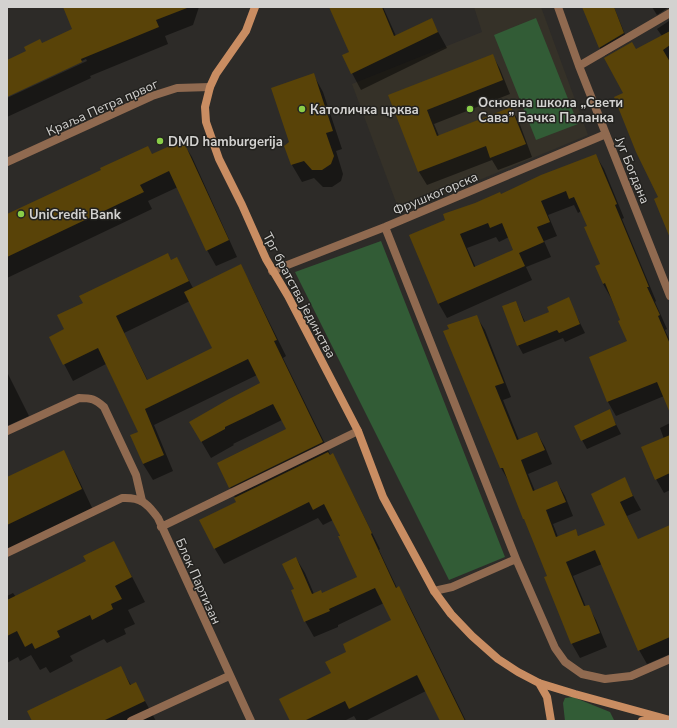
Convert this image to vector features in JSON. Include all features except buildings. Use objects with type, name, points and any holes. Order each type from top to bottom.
[{"type":"street","name":"Трг братства јединства","points":[[255,7],[246,31],[216,74],[210,87],[205,106],[206,122],[219,159],[272,271],[288,296],[358,431],[383,497],[434,591],[451,614],[472,636],[498,659],[518,672],[539,682],[610,704],[670,720]]},
{"type":"street","name":"Југ Богдана","points":[[558,7],[579,66],[670,296]]},
{"type":"street","points":[[579,66],[670,13]]},
{"type":"street","name":"Краља Петра првог","points":[[7,162],[154,95],[177,88],[210,87]]},
{"type":"street","name":"Фрушкогорска","points":[[272,271],[385,227],[606,134]]},
{"type":"street","points":[[385,227],[516,559],[555,648],[565,662],[582,674],[605,679],[631,676],[670,659]]},
{"type":"street","name":"Блок Партизан","points":[[7,431],[79,398],[97,400],[104,407],[136,475],[142,501],[150,507],[161,526],[250,721]]},
{"type":"street","points":[[161,526],[358,431]]},
{"type":"street","points":[[7,553],[122,498],[133,498],[142,501]]},
{"type":"street","points":[[434,591],[452,587],[516,559]]},
{"type":"street","points":[[131,721],[229,676]]},
{"type":"street","points":[[539,682],[547,697],[551,721]]},
{"type":"street","points":[[642,721],[670,720]]},
{"type":"shaded area","name":"Основна школа „Свети Сава” Бачка Паланка","points":[[474,7],[541,7],[588,135],[400,213],[352,84],[482,32]]},
{"type":"green space","points":[[536,18],[578,124],[536,140],[494,35]]},
{"type":"green space","points":[[381,241],[505,557],[449,580],[295,272]]},
{"type":"green space","points":[[573,697],[610,712],[614,720],[565,721],[563,703],[565,698]]},
{"type":"place","name":"Католичка црква","points":[[302,109]]},
{"type":"place","name":"Основна школа „Свети Сава” Бачка Паланка","points":[[470,109]]},
{"type":"place","name":"DMD hamburgerija","points":[[160,141]]},
{"type":"place","name":"UniCredit Bank","points":[[21,214]]}]
